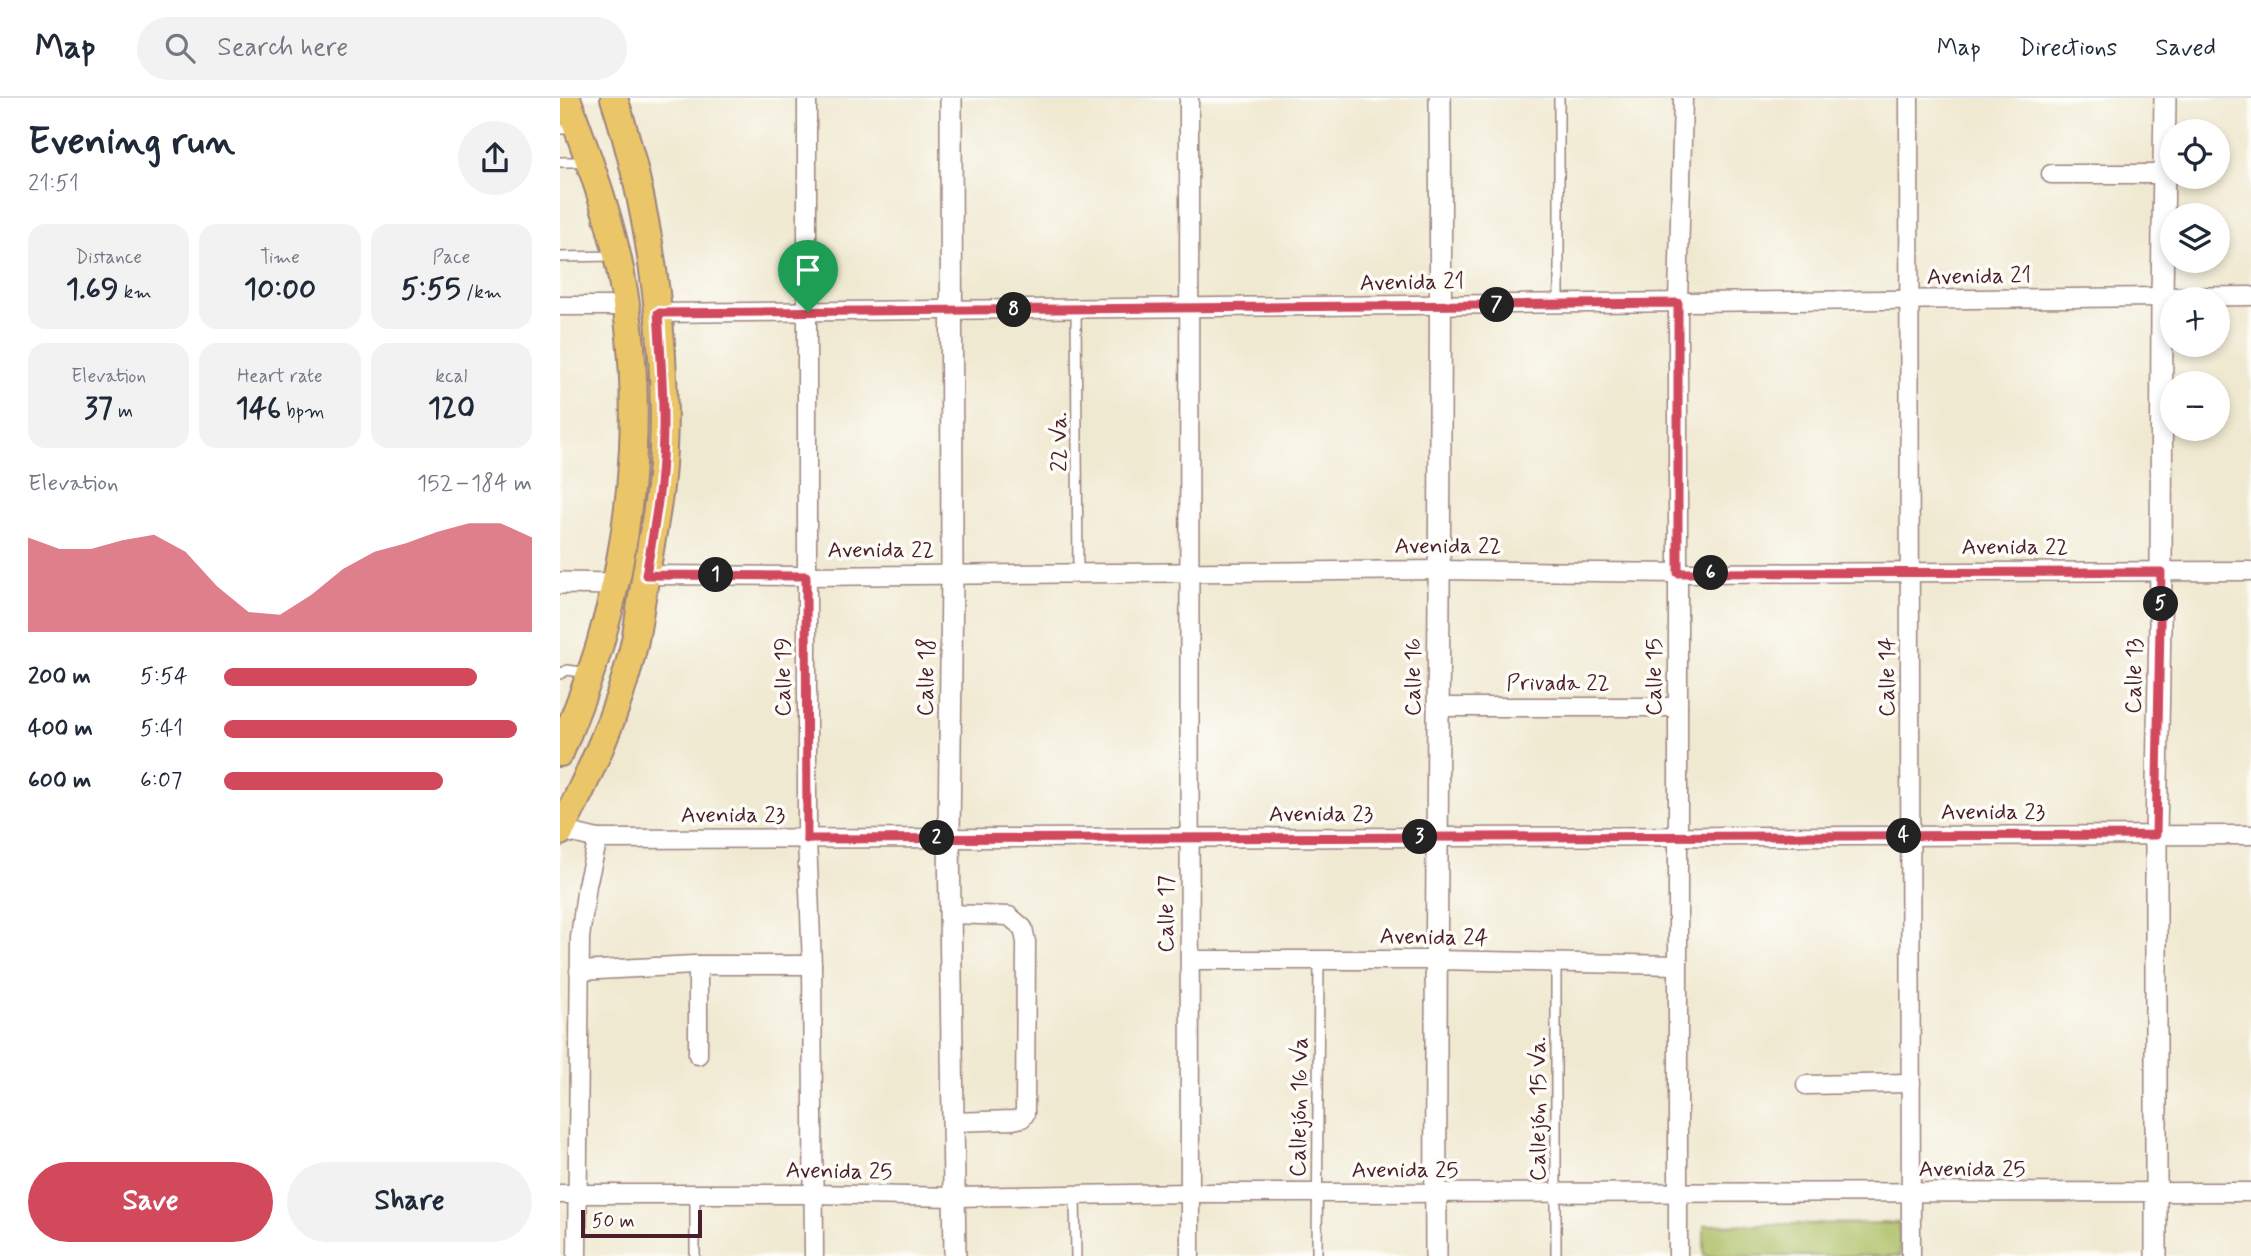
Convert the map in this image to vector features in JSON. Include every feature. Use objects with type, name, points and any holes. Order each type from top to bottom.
[{"type":"main road","points":[[560,753],[590,673],[615,584],[629,493],[633,443],[633,382],[626,306],[617,256],[590,163],[569,129],[567,98]]},
{"type":"main road","points":[[560,831],[592,767],[633,650],[660,485],[663,378],[658,313],[639,190],[614,98]]},
{"type":"street","name":"Calle 19","points":[[807,98],[807,839],[812,965],[814,1256]]},
{"type":"street","name":"Calle 18","points":[[951,98],[952,575],[949,838],[955,1256]]},
{"type":"street","name":"Calle 17","points":[[1189,98],[1190,1256]]},
{"type":"street","name":"Calle 16","points":[[1436,1256],[1435,960],[1442,305],[1440,98]]},
{"type":"street","name":"Calle 15","points":[[1678,1256],[1678,303],[1683,98]]},
{"type":"street","name":"Calle 14","points":[[1909,98],[1911,1256]]},
{"type":"street","name":"Calle 13","points":[[2165,98],[2165,119]]},
{"type":"street","points":[[2051,174],[2160,174]]},
{"type":"street","name":"Calle 13","points":[[2162,287],[2164,189]]},
{"type":"street","name":"Avenida 21","points":[[2230,296],[2251,296]]},
{"type":"street","name":"Avenida 21","points":[[658,313],[2160,297]]},
{"type":"street","points":[[560,306],[626,306]]},
{"type":"street","name":"Calle 13","points":[[2156,1256],[2156,835],[2162,357]]},
{"type":"street","name":"Avenida 22","points":[[646,575],[1439,570],[1678,573],[2251,570]]},
{"type":"street","points":[[560,583],[615,584]]},
{"type":"street","name":"Privada 22","points":[[1438,707],[1678,707]]},
{"type":"street","name":"Avenida 23","points":[[560,831],[598,839],[2251,835]]},
{"type":"street","points":[[577,1256],[568,1194],[579,971],[587,885],[598,839]]},
{"type":"street","points":[[951,914],[1009,916],[1016,919],[1023,928],[1026,956],[1025,1114],[1022,1118],[1013,1120],[953,1122]]},
{"type":"street","name":"Avenida 24","points":[[1190,960],[1435,960],[1677,965]]},
{"type":"street","points":[[579,971],[698,965],[812,965]]},
{"type":"street","points":[[698,965],[698,1055]]},
{"type":"street","points":[[1806,1084],[1911,1083]]},
{"type":"street","name":"Avenida 25","points":[[568,1194],[954,1197],[1190,1193],[2251,1192]]},
{"type":"lane","points":[[1559,98],[1559,304]]},
{"type":"lane","points":[[560,162],[590,163]]},
{"type":"lane","points":[[560,257],[617,256]]},
{"type":"lane","name":"22 Va.","points":[[1076,310],[1078,574]]},
{"type":"lane","points":[[560,674],[566,670],[590,673]]},
{"type":"lane","name":"Callejón 16 Va","points":[[1317,1256],[1319,959]]},
{"type":"lane","name":"Callejón 15 Va.","points":[[1556,962],[1556,1256]]},
{"type":"lane","points":[[695,1194],[695,1256]]},
{"type":"lane","points":[[1075,1196],[1076,1256]]},
{"type":"green space","points":[[1899,1223],[1900,1256],[1704,1256],[1704,1225]]},
{"type":"route","points":[[1678,303],[1678,573],[2161,572],[2156,835],[807,839],[806,576],[646,575],[660,485],[663,426],[663,378],[658,313],[808,312],[1678,303]]}]
